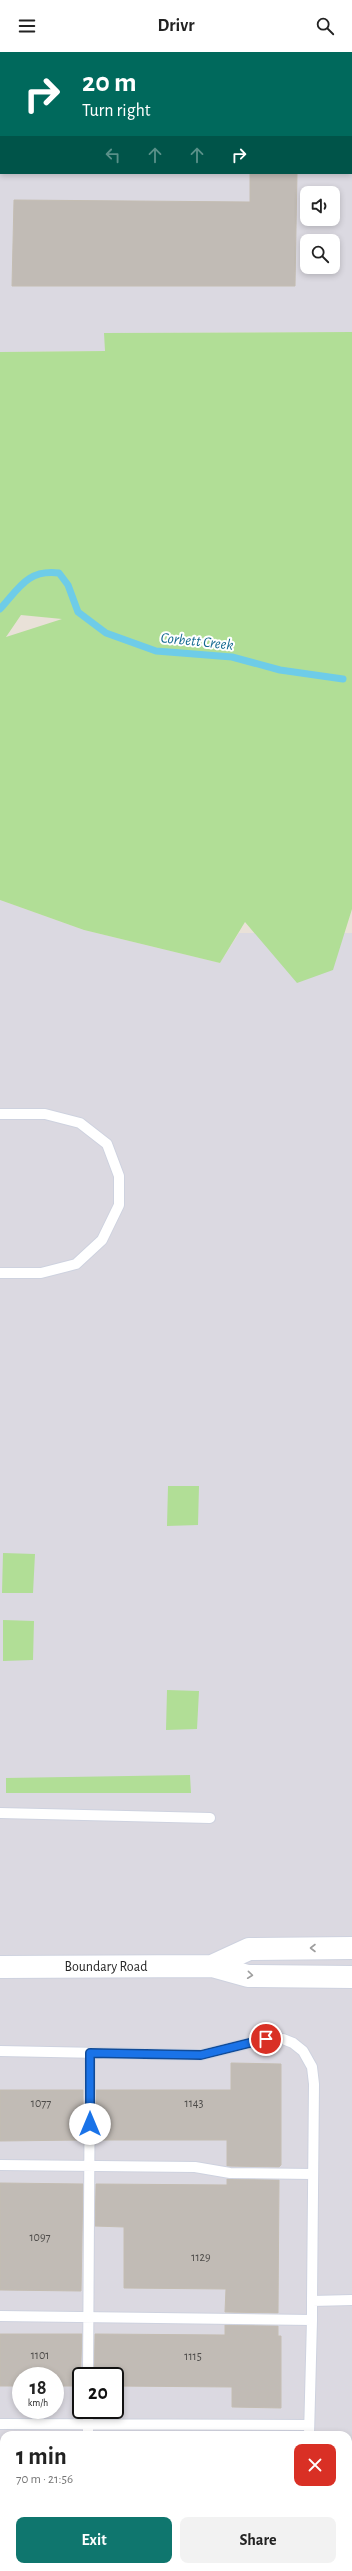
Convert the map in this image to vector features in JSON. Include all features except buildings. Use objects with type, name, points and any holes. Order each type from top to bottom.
[{"type":"street","name":"Boundary Road","points":[[212,1966],[249,1949],[352,1948]]},
{"type":"street","name":"Boundary Road","points":[[0,1967],[212,1966],[248,1976],[352,1977]]},
{"type":"lane","points":[[0,1114],[45,1114],[80,1123],[107,1144],[119,1176],[119,1205],[102,1240],[76,1264],[41,1273],[0,1273]]},
{"type":"lane","points":[[0,1813],[210,1818]]},
{"type":"lane","points":[[0,2051],[201,2055],[266,2039],[283,2039],[293,2043],[303,2051],[312,2067],[314,2084],[312,2320],[309,2430],[88,2423],[0,2424]]},
{"type":"lane","points":[[88,2367],[90,2053]]},
{"type":"lane","points":[[0,2165],[195,2167],[230,2173],[313,2174]]},
{"type":"lane","points":[[312,2301],[352,2300]]},
{"type":"lane","points":[[0,2316],[312,2320]]},
{"type":"lane","points":[[88,2419],[88,2431]]},
{"type":"shaded area","points":[[0,174],[352,174],[352,332],[105,333],[106,351],[0,352]]},
{"type":"shaded area","points":[[0,900],[84,930],[220,963],[239,933],[352,933],[352,2431],[0,2431]]},
{"type":"green space","points":[[352,332],[352,909],[333,970],[297,983],[245,922],[220,963],[84,930],[0,900],[0,352],[105,351],[104,333]],"holes":[[[21,615],[62,619],[6,637]]]},
{"type":"green space","points":[[168,1486],[199,1486],[198,1525],[167,1526]]},
{"type":"green space","points":[[3,1553],[35,1554],[33,1593],[2,1593]]},
{"type":"green space","points":[[3,1620],[34,1621],[33,1660],[3,1661]]},
{"type":"green space","points":[[167,1690],[199,1691],[197,1729],[166,1730]]},
{"type":"green space","points":[[190,1775],[191,1793],[6,1793],[6,1778]]},
{"type":"waterway","name":"Corbett Creek","points":[[0,609],[19,587],[32,577],[39,574],[59,573],[68,585],[78,612],[106,633],[156,651],[232,657],[280,670],[343,679]]},
{"type":"route","points":[[90,2124],[90,2053],[201,2055],[248,2042],[266,2039]]}]
